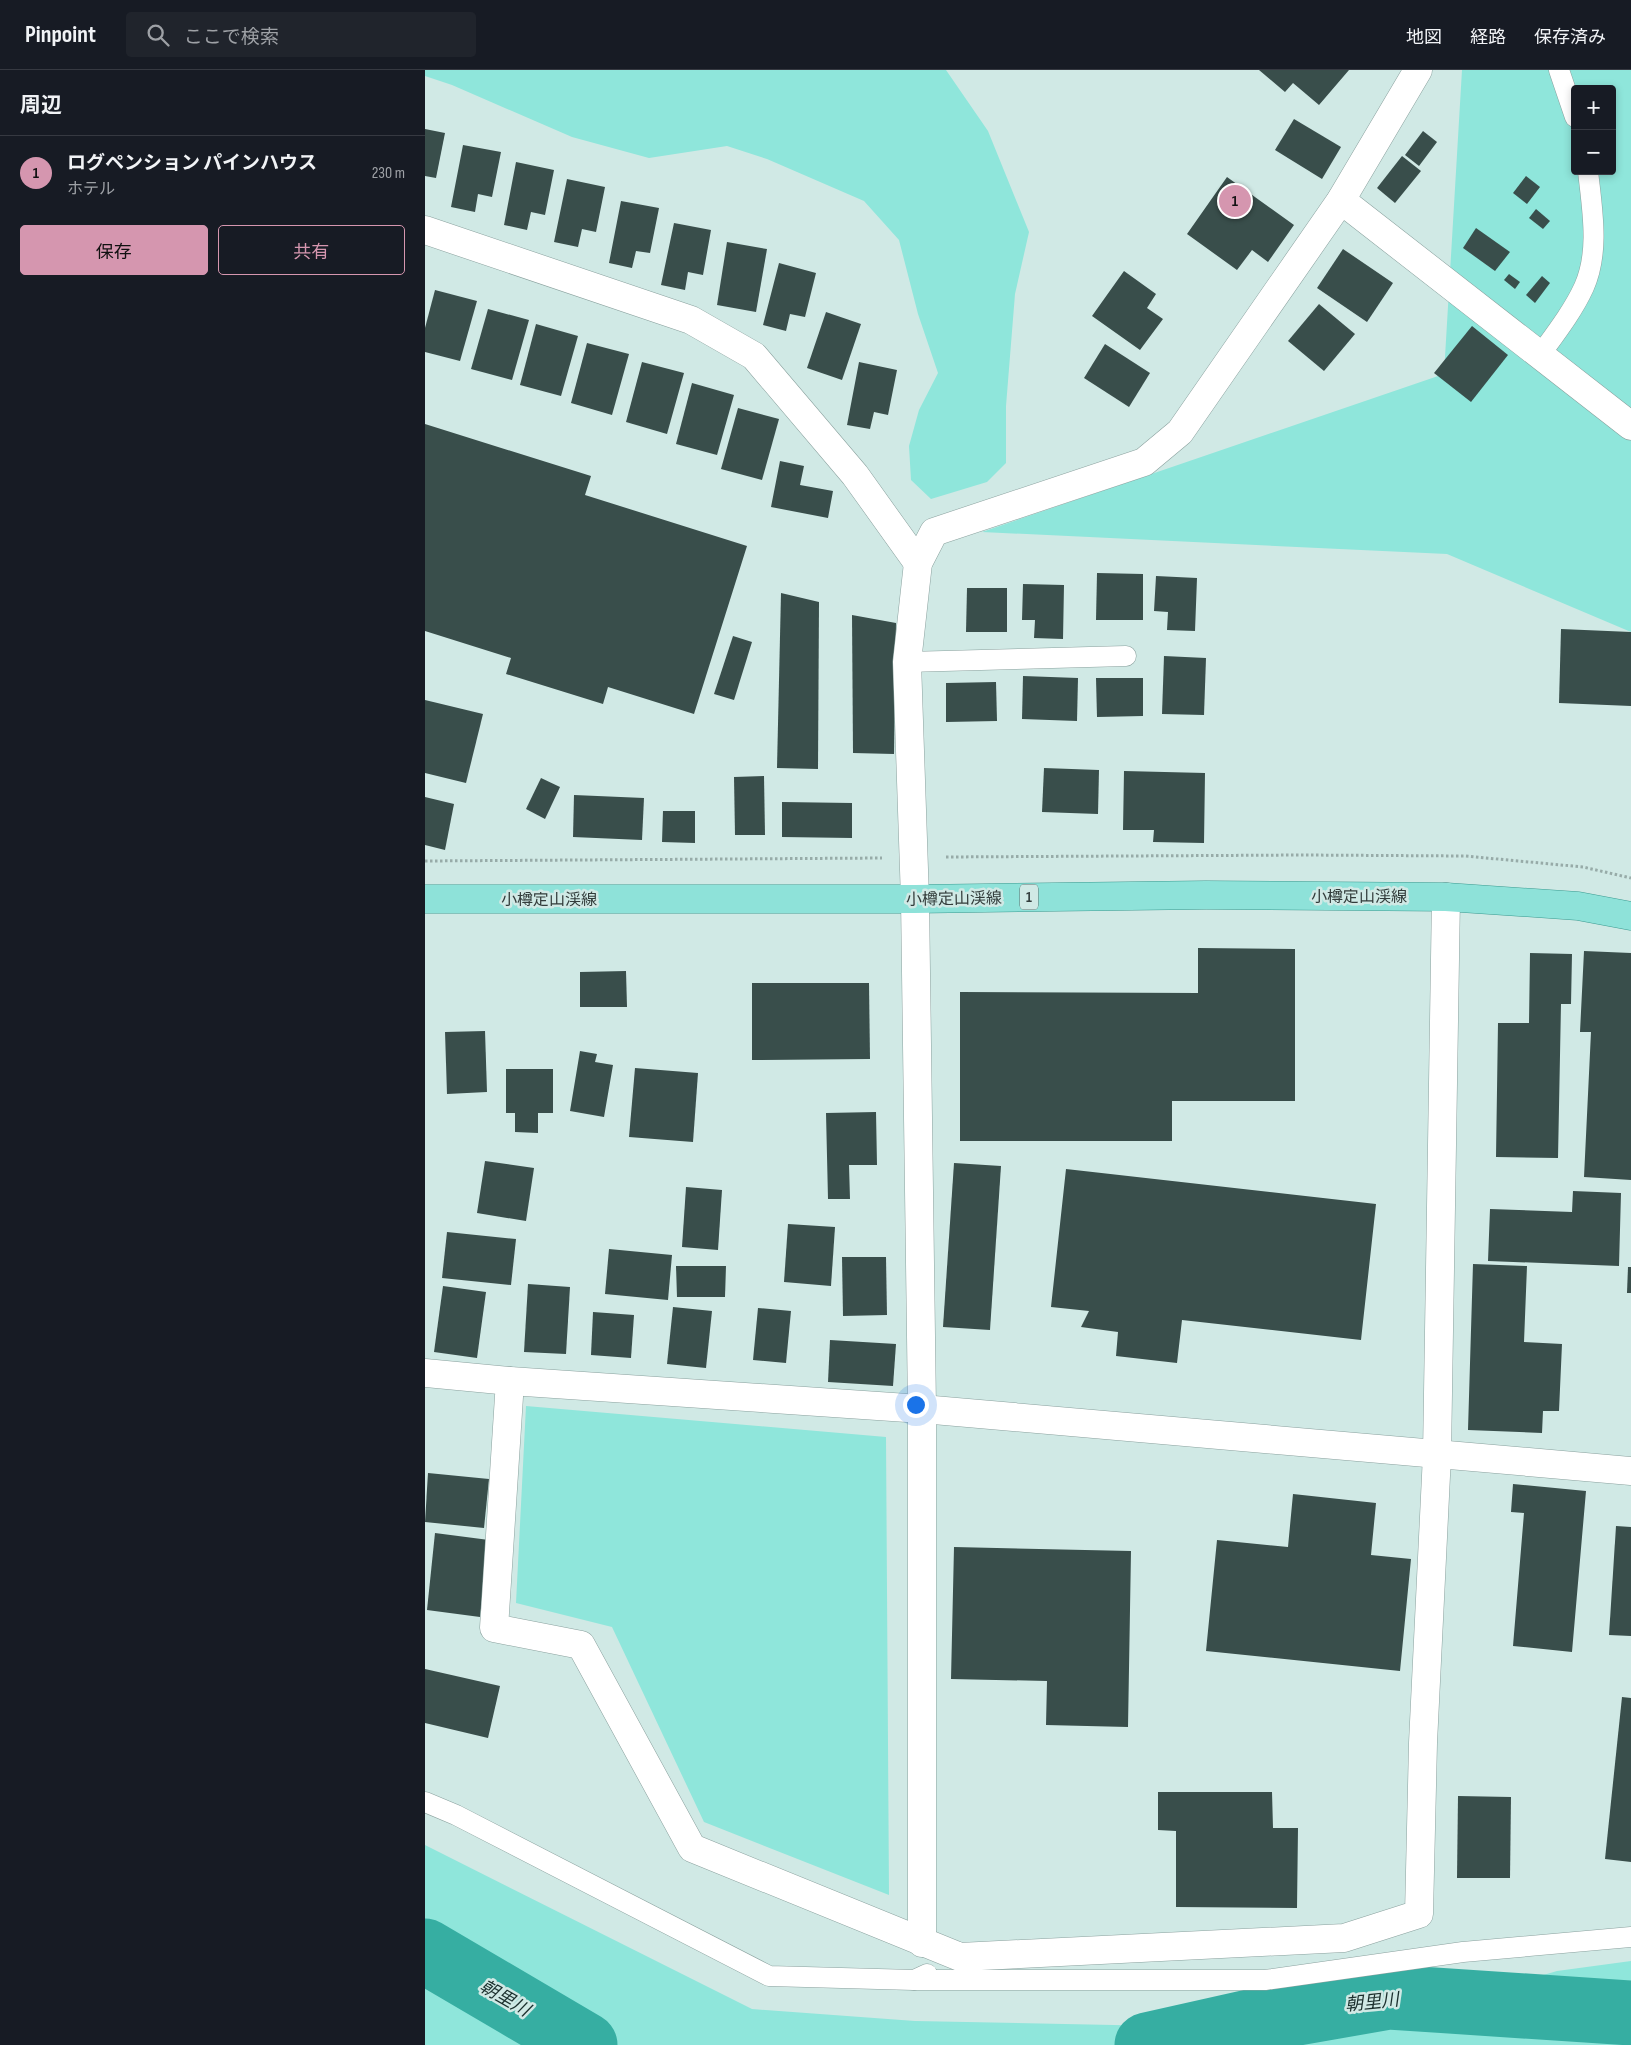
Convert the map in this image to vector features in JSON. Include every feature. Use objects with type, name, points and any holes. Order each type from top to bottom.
[{"type":"main road","name":"小樽定山渓線","points":[[425,899],[915,899],[1206,895],[1446,897],[1578,906],[1631,916]]},
{"type":"street","points":[[922,1943],[922,1409],[915,899],[907,662],[918,563],[934,532],[1144,462],[1180,432],[1341,200],[1418,70]]},
{"type":"street","points":[[1341,200],[1631,426]]},
{"type":"street","points":[[425,230],[691,320],[754,356],[855,475],[918,563]]},
{"type":"street","points":[[510,1381],[494,1628],[581,1645],[692,1848],[960,1957],[1343,1938],[1419,1914],[1423,1743],[1437,1455],[1446,897]]},
{"type":"street","points":[[425,1373],[510,1381],[922,1409],[1631,1471]]},
{"type":"lane","points":[[1559,70],[1571,105]]},
{"type":"lane","points":[[1540,355],[1565,320],[1585,286],[1592,255],[1594,219],[1588,175]]},
{"type":"lane","points":[[907,662],[1126,656]]},
{"type":"lane","points":[[425,1802],[456,1815],[769,1976],[914,1980],[1265,1980],[1463,1952],[1631,1937]]},
{"type":"lane","points":[[914,1980],[960,1957]]},
{"type":"path","points":[[425,861],[1293,855],[1465,856],[1583,868],[1631,878]]},
{"type":"shaded area","points":[[425,70],[946,70],[988,131],[1029,232],[1015,294],[1006,406],[1006,463],[987,482],[931,499],[911,480],[909,446],[919,410],[938,373],[918,314],[899,240],[864,201],[767,159],[727,146],[649,158],[572,137],[452,85],[425,76]]},
{"type":"shaded area","points":[[1462,70],[1631,70],[1631,632],[1447,554],[982,532],[1444,374]]},
{"type":"shaded area","points":[[526,1406],[886,1437],[889,1895],[704,1822],[612,1627],[516,1603]]},
{"type":"shaded area","points":[[425,1845],[752,2009],[915,2021],[1359,2030],[1557,1971],[1631,1961],[1631,2045],[425,2045]]},
{"type":"building","points":[[1259,70],[1349,70],[1319,105],[1293,83],[1285,92]]},
{"type":"building","points":[[1294,119],[1341,147],[1322,179],[1275,150]]},
{"type":"building","points":[[425,129],[445,133],[436,178],[425,176]]},
{"type":"building","points":[[1423,131],[1437,142],[1419,166],[1405,155]]},
{"type":"building","points":[[463,145],[501,152],[492,197],[478,194],[475,212],[451,207]]},
{"type":"building","points":[[1402,156],[1421,171],[1395,203],[1377,188]]},
{"type":"building","points":[[516,162],[554,170],[545,215],[531,212],[527,230],[504,225]]},
{"type":"building","points":[[1526,176],[1540,187],[1527,204],[1513,193]]},
{"type":"building","points":[[1227,177],[1294,225],[1268,262],[1252,250],[1237,270],[1187,234]]},
{"type":"building","points":[[567,179],[605,187],[596,232],[582,229],[578,247],[554,242]]},
{"type":"building","points":[[621,201],[659,208],[650,253],[636,251],[632,268],[609,263]]},
{"type":"building","points":[[1536,209],[1550,221],[1543,229],[1529,218]]},
{"type":"building","points":[[674,223],[711,230],[703,275],[688,272],[685,290],[661,285]]},
{"type":"building","points":[[1476,228],[1510,252],[1495,271],[1463,248]]},
{"type":"building","points":[[727,242],[767,249],[756,312],[717,305]]},
{"type":"building","points":[[1343,249],[1393,283],[1367,322],[1317,288]]},
{"type":"building","points":[[779,263],[816,273],[805,317],[790,314],[786,331],[763,325]]},
{"type":"building","points":[[1124,271],[1156,294],[1147,308],[1163,319],[1140,350],[1092,316]]},
{"type":"building","points":[[1509,274],[1520,282],[1515,289],[1504,280]]},
{"type":"building","points":[[1542,276],[1550,283],[1535,303],[1526,295]]},
{"type":"building","points":[[435,290],[477,301],[460,361],[425,352],[425,328]]},
{"type":"building","points":[[1319,304],[1355,334],[1324,371],[1288,341]]},
{"type":"building","points":[[488,309],[529,320],[512,380],[471,369]]},
{"type":"building","points":[[826,312],[861,324],[842,380],[807,368]]},
{"type":"building","points":[[536,324],[578,336],[561,396],[520,385]]},
{"type":"building","points":[[1472,326],[1508,355],[1471,402],[1434,373]]},
{"type":"building","points":[[587,343],[629,354],[612,415],[571,403]]},
{"type":"building","points":[[1105,344],[1150,373],[1129,407],[1084,378]]},
{"type":"building","points":[[642,362],[684,373],[667,434],[626,422]]},
{"type":"building","points":[[859,362],[897,370],[888,415],[874,412],[870,429],[847,425]]},
{"type":"building","points":[[692,383],[734,395],[717,455],[676,444]]},
{"type":"building","points":[[738,408],[779,419],[762,480],[721,469]]},
{"type":"building","points":[[425,424],[591,476],[585,495],[747,546],[694,714],[608,687],[603,704],[506,674],[511,658],[425,631]]},
{"type":"building","points":[[780,461],[804,466],[800,485],[833,491],[828,518],[771,507]]},
{"type":"building","points":[[1097,573],[1143,574],[1143,620],[1096,620]]},
{"type":"building","points":[[1156,576],[1197,578],[1195,631],[1167,630],[1168,612],[1154,611]]},
{"type":"building","points":[[1023,584],[1064,585],[1063,639],[1034,638],[1035,620],[1022,620]]},
{"type":"building","points":[[967,588],[1007,588],[1007,632],[966,632]]},
{"type":"building","points":[[781,593],[819,602],[818,769],[777,768]]},
{"type":"building","points":[[852,615],[896,623],[894,754],[853,753]]},
{"type":"building","points":[[1561,629],[1631,632],[1631,706],[1559,703]]},
{"type":"building","points":[[733,636],[752,642],[734,700],[714,694]]},
{"type":"building","points":[[1164,656],[1206,658],[1204,715],[1162,714]]},
{"type":"building","points":[[1023,676],[1078,678],[1077,721],[1022,719]]},
{"type":"building","points":[[1096,678],[1143,678],[1143,716],[1097,717]]},
{"type":"building","points":[[996,682],[997,721],[946,722],[946,683]]},
{"type":"building","points":[[425,700],[483,714],[466,783],[425,773]]},
{"type":"building","points":[[1044,768],[1099,770],[1098,814],[1042,812]]},
{"type":"building","points":[[1124,771],[1205,773],[1204,843],[1153,842],[1154,830],[1123,830]]},
{"type":"building","points":[[764,776],[765,835],[735,835],[734,777]]},
{"type":"building","points":[[541,778],[560,787],[545,819],[526,809]]},
{"type":"building","points":[[574,795],[644,798],[642,840],[573,837]]},
{"type":"building","points":[[425,797],[454,804],[445,850],[425,845]]},
{"type":"building","points":[[782,802],[852,803],[852,838],[782,837]]},
{"type":"building","points":[[663,811],[695,811],[695,843],[662,842]]},
{"type":"building","points":[[1198,948],[1295,949],[1295,1101],[1172,1101],[1172,1141],[960,1141],[960,992],[1198,993]]},
{"type":"building","points":[[1584,951],[1631,953],[1631,1180],[1584,1177],[1591,1032],[1580,1032]]},
{"type":"building","points":[[1530,953],[1572,954],[1571,1004],[1561,1004],[1558,1158],[1496,1157],[1498,1023],[1529,1023]]},
{"type":"building","points":[[626,971],[627,1007],[580,1007],[580,972]]},
{"type":"building","points":[[752,983],[869,983],[870,1059],[752,1060]]},
{"type":"building","points":[[485,1031],[487,1092],[447,1094],[445,1032]]},
{"type":"building","points":[[580,1051],[597,1054],[595,1062],[613,1065],[604,1117],[570,1111]]},
{"type":"building","points":[[635,1068],[698,1073],[693,1142],[629,1137]]},
{"type":"building","points":[[506,1069],[553,1069],[553,1113],[538,1113],[538,1133],[515,1132],[515,1113],[506,1113]]},
{"type":"building","points":[[876,1112],[877,1165],[849,1165],[850,1199],[828,1199],[826,1113]]},
{"type":"building","points":[[485,1161],[534,1168],[526,1221],[477,1213]]},
{"type":"building","points":[[954,1163],[1001,1166],[990,1330],[943,1327]]},
{"type":"building","points":[[1066,1169],[1376,1204],[1361,1340],[1182,1320],[1177,1363],[1116,1356],[1118,1332],[1081,1327],[1089,1311],[1051,1307]]},
{"type":"building","points":[[686,1187],[722,1190],[718,1250],[682,1247]]},
{"type":"building","points":[[1573,1191],[1621,1193],[1619,1266],[1488,1261],[1490,1209],[1572,1212]]},
{"type":"building","points":[[788,1224],[835,1227],[831,1286],[784,1282]]},
{"type":"building","points":[[447,1232],[516,1239],[511,1285],[442,1278]]},
{"type":"building","points":[[609,1249],[672,1255],[668,1300],[605,1294]]},
{"type":"building","points":[[842,1257],[886,1257],[887,1315],[843,1316]]},
{"type":"building","points":[[1473,1264],[1527,1266],[1524,1342],[1562,1344],[1559,1411],[1543,1411],[1542,1433],[1468,1430]]},
{"type":"building","points":[[676,1266],[726,1266],[725,1297],[677,1297]]},
{"type":"building","points":[[1628,1267],[1631,1267],[1631,1293],[1627,1293]]},
{"type":"building","points":[[528,1284],[570,1287],[566,1354],[524,1352]]},
{"type":"building","points":[[443,1286],[486,1292],[477,1358],[434,1352]]},
{"type":"building","points":[[673,1307],[712,1311],[706,1368],[667,1364]]},
{"type":"building","points":[[758,1308],[791,1311],[786,1363],[753,1360]]},
{"type":"building","points":[[593,1312],[634,1315],[631,1358],[591,1355]]},
{"type":"building","points":[[830,1340],[896,1344],[893,1386],[828,1382]]},
{"type":"building","points":[[428,1473],[489,1479],[484,1528],[425,1522]]},
{"type":"building","points":[[1513,1484],[1586,1491],[1572,1652],[1513,1646],[1524,1513],[1511,1512]]},
{"type":"building","points":[[1293,1494],[1376,1503],[1371,1555],[1411,1559],[1400,1671],[1206,1651],[1217,1540],[1288,1547]]},
{"type":"building","points":[[1616,1526],[1631,1527],[1631,1636],[1609,1635]]},
{"type":"building","points":[[435,1533],[489,1540],[480,1617],[427,1610]]},
{"type":"building","points":[[954,1547],[1131,1551],[1128,1727],[1046,1725],[1047,1681],[951,1679]]},
{"type":"building","points":[[425,1669],[500,1686],[488,1738],[425,1723]]},
{"type":"building","points":[[1622,1697],[1631,1698],[1631,1862],[1605,1859]]},
{"type":"building","points":[[1158,1792],[1272,1792],[1273,1828],[1298,1828],[1297,1908],[1176,1907],[1176,1831],[1158,1830]]},
{"type":"building","points":[[1458,1796],[1511,1797],[1510,1878],[1457,1878]]},
{"type":"waterway","name":"朝里川","points":[[425,1951],[585,2045]]},
{"type":"waterway","name":"朝里川","points":[[1147,2045],[1263,2019],[1389,1997],[1631,2013]]},
{"type":"place","name":"ログペンション パインハウス","points":[[1235,201]]}]
